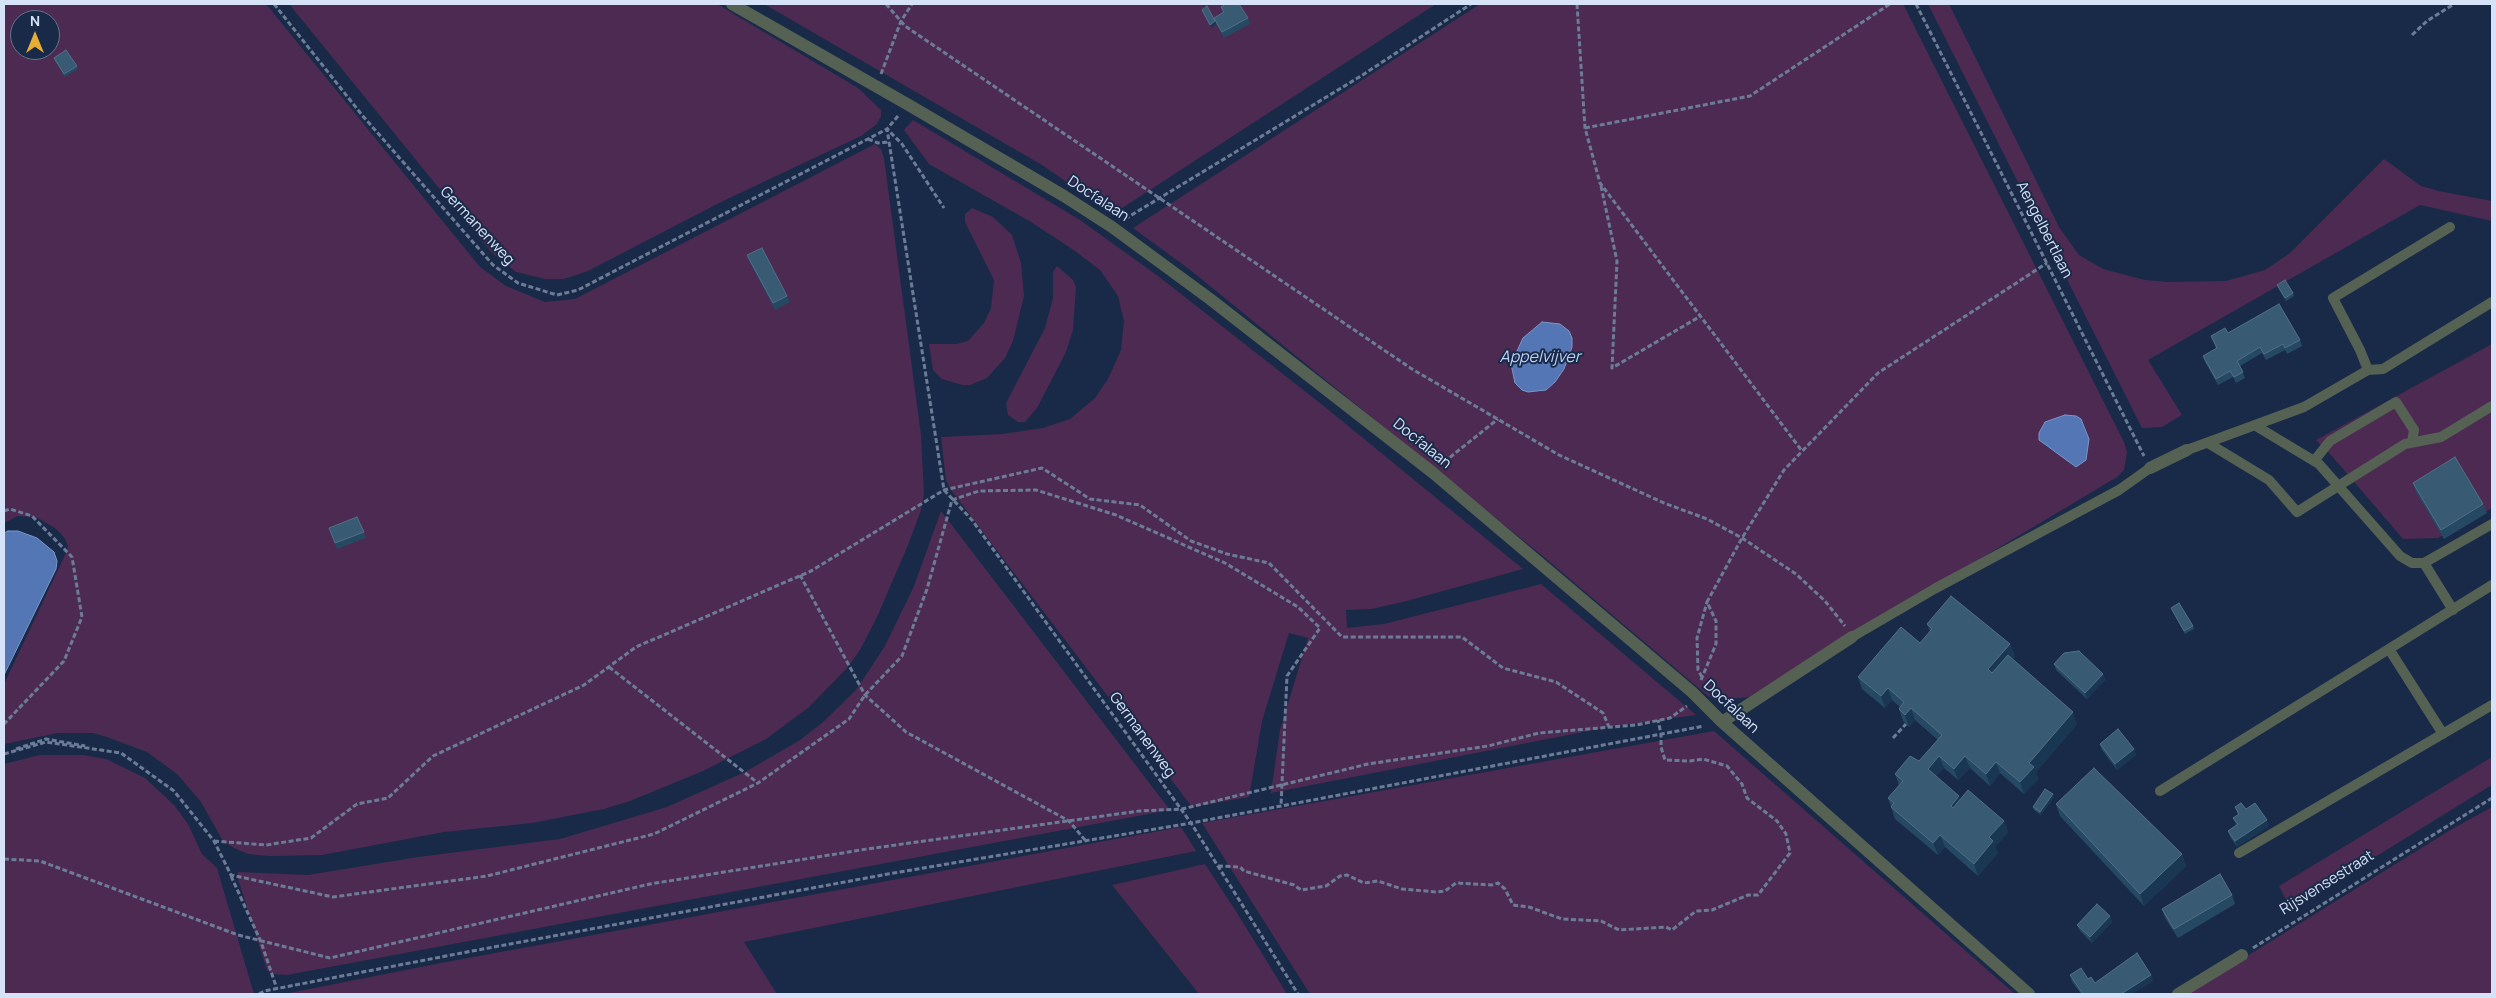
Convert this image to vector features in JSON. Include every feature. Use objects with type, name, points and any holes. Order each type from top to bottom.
[{"type":"street","name":"Docfalaan","points":[[732,4],[907,104],[1112,226],[1210,298],[1432,472],[1694,694],[1722,722],[2029,994]]},
{"type":"street","points":[[2150,468],[2187,450]]},
{"type":"street","points":[[1722,722],[1852,637]]},
{"type":"street","points":[[2178,994],[2242,955]]},
{"type":"lane","points":[[2368,370],[2360,350],[2333,298],[2450,228]]},
{"type":"lane","points":[[2187,450],[2304,407],[2368,370],[2383,369],[2492,302]]},
{"type":"lane","points":[[2314,461],[2330,441],[2396,402],[2414,430],[2412,442]]},
{"type":"lane","points":[[2208,443],[2269,480],[2296,512],[2405,444],[2441,437],[2492,406]]},
{"type":"lane","points":[[2256,426],[2314,461],[2400,556],[2412,563],[2424,564],[2492,524]]},
{"type":"lane","points":[[1852,637],[1936,588],[2119,490],[2150,468]]},
{"type":"lane","points":[[2424,564],[2453,610]]},
{"type":"lane","points":[[2160,791],[2492,585]]},
{"type":"lane","points":[[2389,649],[2443,734]]},
{"type":"lane","points":[[2239,853],[2492,705]]},
{"type":"path","name":"Germanenweg","points":[[274,4],[362,114],[493,265],[518,283],[557,295],[578,290],[887,129]]},
{"type":"path","points":[[886,4],[906,26],[1412,369],[1559,455],[1664,503],[1707,519],[1742,538],[1796,574],[1834,611],[1852,637]]},
{"type":"path","points":[[877,87],[901,21],[912,4]]},
{"type":"path","points":[[1112,226],[1361,76],[1470,4]]},
{"type":"path","points":[[1577,4],[1585,128],[1600,183],[1617,261],[1612,368],[1700,317]]},
{"type":"path","points":[[1585,128],[1750,96],[1890,4]]},
{"type":"path","name":"Aengelbertlaan","points":[[1916,4],[2150,468]]},
{"type":"path","points":[[2412,36],[2427,20],[2454,4]]},
{"type":"path","points":[[907,104],[887,129],[944,490]]},
{"type":"path","points":[[887,129],[902,144],[944,208]]},
{"type":"path","points":[[867,139],[878,143],[889,142]]},
{"type":"path","points":[[1600,183],[1802,451]]},
{"type":"path","points":[[1702,677],[1698,670],[1697,638],[1707,602],[1742,538],[1784,470],[1878,373],[2047,262]]},
{"type":"path","points":[[1432,472],[1498,419]]},
{"type":"path","points":[[215,842],[266,846],[311,838],[357,804],[388,798],[433,756],[584,685],[636,647],[800,575],[944,490],[1042,468],[1090,499],[1140,505],[1191,541],[1227,554],[1269,563],[1342,637],[1462,637],[1503,668],[1556,682],[1603,713],[1609,727]]},
{"type":"path","name":"Germanenweg","points":[[944,490],[977,528],[1182,810],[1298,994]]},
{"type":"path","points":[[231,875],[333,897],[487,876],[654,834],[758,783],[849,719],[865,695],[902,656],[927,589],[952,500],[979,492],[1036,490],[1116,515],[1225,564],[1298,607],[1320,628],[1287,676],[1280,805]]},
{"type":"path","points":[[4,512],[10,509],[32,516],[72,557],[82,617],[64,661],[4,724]]},
{"type":"path","points":[[800,575],[865,695],[906,732],[1069,821],[1085,840]]},
{"type":"path","points":[[4,859],[40,861],[261,942],[330,958],[650,884],[867,849],[1139,811],[1182,810],[1368,764],[1488,746],[1539,732],[1636,725],[1670,718],[1694,694],[1716,644],[1716,620],[1707,602]]},
{"type":"path","points":[[609,667],[758,783]]},
{"type":"path","points":[[1218,866],[1240,867],[1244,871],[1294,884],[1301,890],[1326,886],[1340,876],[1347,875],[1364,883],[1378,881],[1402,889],[1437,892],[1445,891],[1456,883],[1492,885],[1498,883],[1505,889],[1513,905],[1530,907],[1562,919],[1601,922],[1619,930],[1666,927],[1672,930],[1696,911],[1712,910],[1748,895],[1758,895],[1790,853],[1786,834],[1777,821],[1747,798],[1742,784],[1727,766],[1720,762],[1703,759],[1690,761],[1665,760],[1660,747],[1661,734],[1658,720]]},
{"type":"path","points":[[259,994],[277,989],[878,876],[1191,823],[1722,722]]},
{"type":"path","points":[[1893,738],[1906,724]]},
{"type":"path","points":[[4,754],[46,742],[121,753],[174,791],[215,842],[261,942],[277,989]]},
{"type":"path","name":"Rijsvensestraat","points":[[2242,955],[2492,798]]},
{"type":"shaded area","points":[[4,4],[266,4],[480,267],[506,286],[545,302],[575,299],[875,144],[881,149],[884,158],[921,435],[924,494],[921,510],[877,617],[860,650],[847,668],[808,708],[766,739],[703,771],[630,801],[604,809],[532,823],[444,832],[322,855],[270,856],[248,854],[223,841],[201,802],[177,774],[147,752],[93,733],[58,733],[4,744],[4,684],[68,546],[64,537],[55,528],[36,517],[18,516],[4,523]]},
{"type":"shaded area","points":[[289,4],[717,4],[858,88],[881,110],[881,116],[877,124],[861,136],[721,202],[588,271],[564,279],[545,279],[516,272],[491,252]]},
{"type":"shaded area","points":[[764,4],[1436,4],[1113,214],[1042,165]]},
{"type":"shaded area","points":[[1480,4],[1903,4],[2124,442],[2127,452],[2124,470],[2117,477],[1749,697],[1716,700],[1708,696],[1545,558],[1189,269],[1133,228]],"holes":[[[1572,338],[1572,347],[1564,369],[1538,392]],[[2084,424],[2089,439],[2073,466],[2062,455],[2045,446]]]},
{"type":"shaded area","points":[[1928,4],[1949,4],[2059,227],[2079,255],[2103,269],[2145,280],[2168,282],[2226,281],[2265,270],[2290,253],[2384,159],[2421,186],[2492,201],[2492,221],[2420,205],[2148,360],[2182,415],[2162,427],[2142,428]]},
{"type":"shaded area","points":[[913,120],[1080,220],[1162,279],[1325,407],[1523,569],[1403,602],[1371,609],[1346,610],[1347,628],[1384,624],[1541,584],[1696,715],[1609,727],[1271,793],[1280,730],[1308,638],[1289,633],[1262,721],[1249,797],[1192,807],[951,490],[946,480],[941,437],[1002,434],[1043,428],[1070,419],[1095,398],[1108,379],[1121,350],[1124,321],[1118,296],[1100,270],[1075,251],[1031,222],[929,164],[904,130]]},
{"type":"shaded area","points":[[972,208],[993,217],[1012,235],[1021,263],[1024,296],[1013,341],[1005,358],[987,378],[970,385],[962,385],[942,379],[933,370],[929,344],[956,344],[968,341],[984,323],[991,308],[994,280],[965,222],[965,214]]},
{"type":"shaded area","points":[[1057,266],[1073,280],[1076,287],[1073,330],[1066,352],[1037,408],[1025,422],[1018,422],[1008,415],[1006,403],[1045,328],[1053,298],[1053,272]]},
{"type":"shaded area","points":[[2492,344],[2492,508],[2438,538],[2403,539],[2316,440]]},
{"type":"shaded area","points":[[941,511],[1170,810],[287,975],[273,974],[267,970],[238,879],[238,872],[308,875],[418,857],[560,839],[667,807],[745,772],[800,740],[822,723],[856,690],[885,646],[914,586]]},
{"type":"shaded area","points":[[1714,731],[2015,994],[1310,994],[1202,823]]},
{"type":"shaded area","points":[[40,755],[83,755],[106,759],[145,778],[174,805],[188,824],[202,854],[217,868],[254,994],[4,994],[4,764]]},
{"type":"shaded area","points":[[2492,757],[2492,787],[2490,786],[2291,909],[2279,886]]},
{"type":"shaded area","points":[[2492,807],[2492,994],[2186,994],[2452,829]]},
{"type":"shaded area","points":[[1181,827],[1196,851],[744,942],[777,994],[284,994],[441,963]]},
{"type":"shaded area","points":[[1205,864],[1287,994],[1199,994],[1112,885]]},
{"type":"water","name":"Appelvijver","points":[[1542,322],[1560,324],[1569,331],[1572,338],[1572,347],[1564,369],[1555,382],[1546,390],[1528,392],[1522,390],[1515,383],[1511,364],[1523,338]]},
{"type":"water","points":[[2065,415],[2076,416],[2081,419],[2089,439],[2086,460],[2076,467],[2039,440],[2039,433],[2045,422]]},
{"type":"water","points":[[18,531],[37,538],[54,552],[57,561],[56,569],[4,675],[4,533]]},
{"type":"building","points":[[1226,4],[1239,4],[1248,18],[1222,32],[1214,18],[1224,12],[1221,7]]},
{"type":"building","points":[[1207,6],[1215,21],[1210,25],[1202,10]]},
{"type":"building","points":[[66,50],[77,66],[64,74],[55,60],[60,60],[60,54]]},
{"type":"building","points":[[762,248],[787,296],[773,303],[747,255]]},
{"type":"building","points":[[2285,280],[2293,293],[2285,298],[2277,285]]},
{"type":"building","points":[[2279,304],[2300,340],[2285,348],[2283,344],[2264,354],[2260,347],[2237,361],[2243,372],[2234,377],[2230,371],[2216,379],[2203,356],[2217,348],[2211,336],[2225,328],[2228,333]]},
{"type":"building","points":[[2455,457],[2483,504],[2441,530],[2413,483]]},
{"type":"building","points":[[357,517],[364,532],[335,543],[329,528]]},
{"type":"building","points":[[1951,596],[2010,644],[1988,669],[1992,673],[2008,655],[2073,712],[2029,763],[2034,767],[2020,782],[1996,762],[1986,774],[1965,756],[1954,769],[1939,756],[1928,769],[1959,796],[1951,806],[1953,808],[1968,790],[2004,821],[1989,837],[1993,841],[1974,864],[1940,835],[1933,843],[1891,807],[1894,803],[1888,798],[1903,781],[1895,774],[1910,756],[1919,761],[1942,735],[1911,708],[1905,715],[1899,709],[1904,702],[1888,688],[1881,696],[1858,677],[1901,627],[1920,643],[1932,629],[1927,624]]},
{"type":"building","points":[[2179,603],[2193,626],[2184,631],[2171,608]]},
{"type":"building","points":[[2079,651],[2103,674],[2085,693],[2054,664],[2064,653]]},
{"type":"building","points":[[2118,729],[2134,749],[2115,764],[2100,744]]},
{"type":"building","points":[[2094,768],[2182,854],[2140,894],[2056,804]]},
{"type":"building","points":[[2045,789],[2053,794],[2040,812],[2033,807]]},
{"type":"building","points":[[2241,803],[2246,809],[2255,803],[2267,820],[2235,841],[2228,831],[2238,824],[2233,818],[2239,814],[2235,807]]},
{"type":"building","points":[[2220,874],[2232,895],[2174,929],[2162,909]]},
{"type":"building","points":[[2097,904],[2110,916],[2090,937],[2077,925]]},
{"type":"building","points":[[2137,953],[2151,975],[2121,994],[2083,994],[2070,975],[2081,968],[2088,979],[2091,977],[2095,983]]}]
